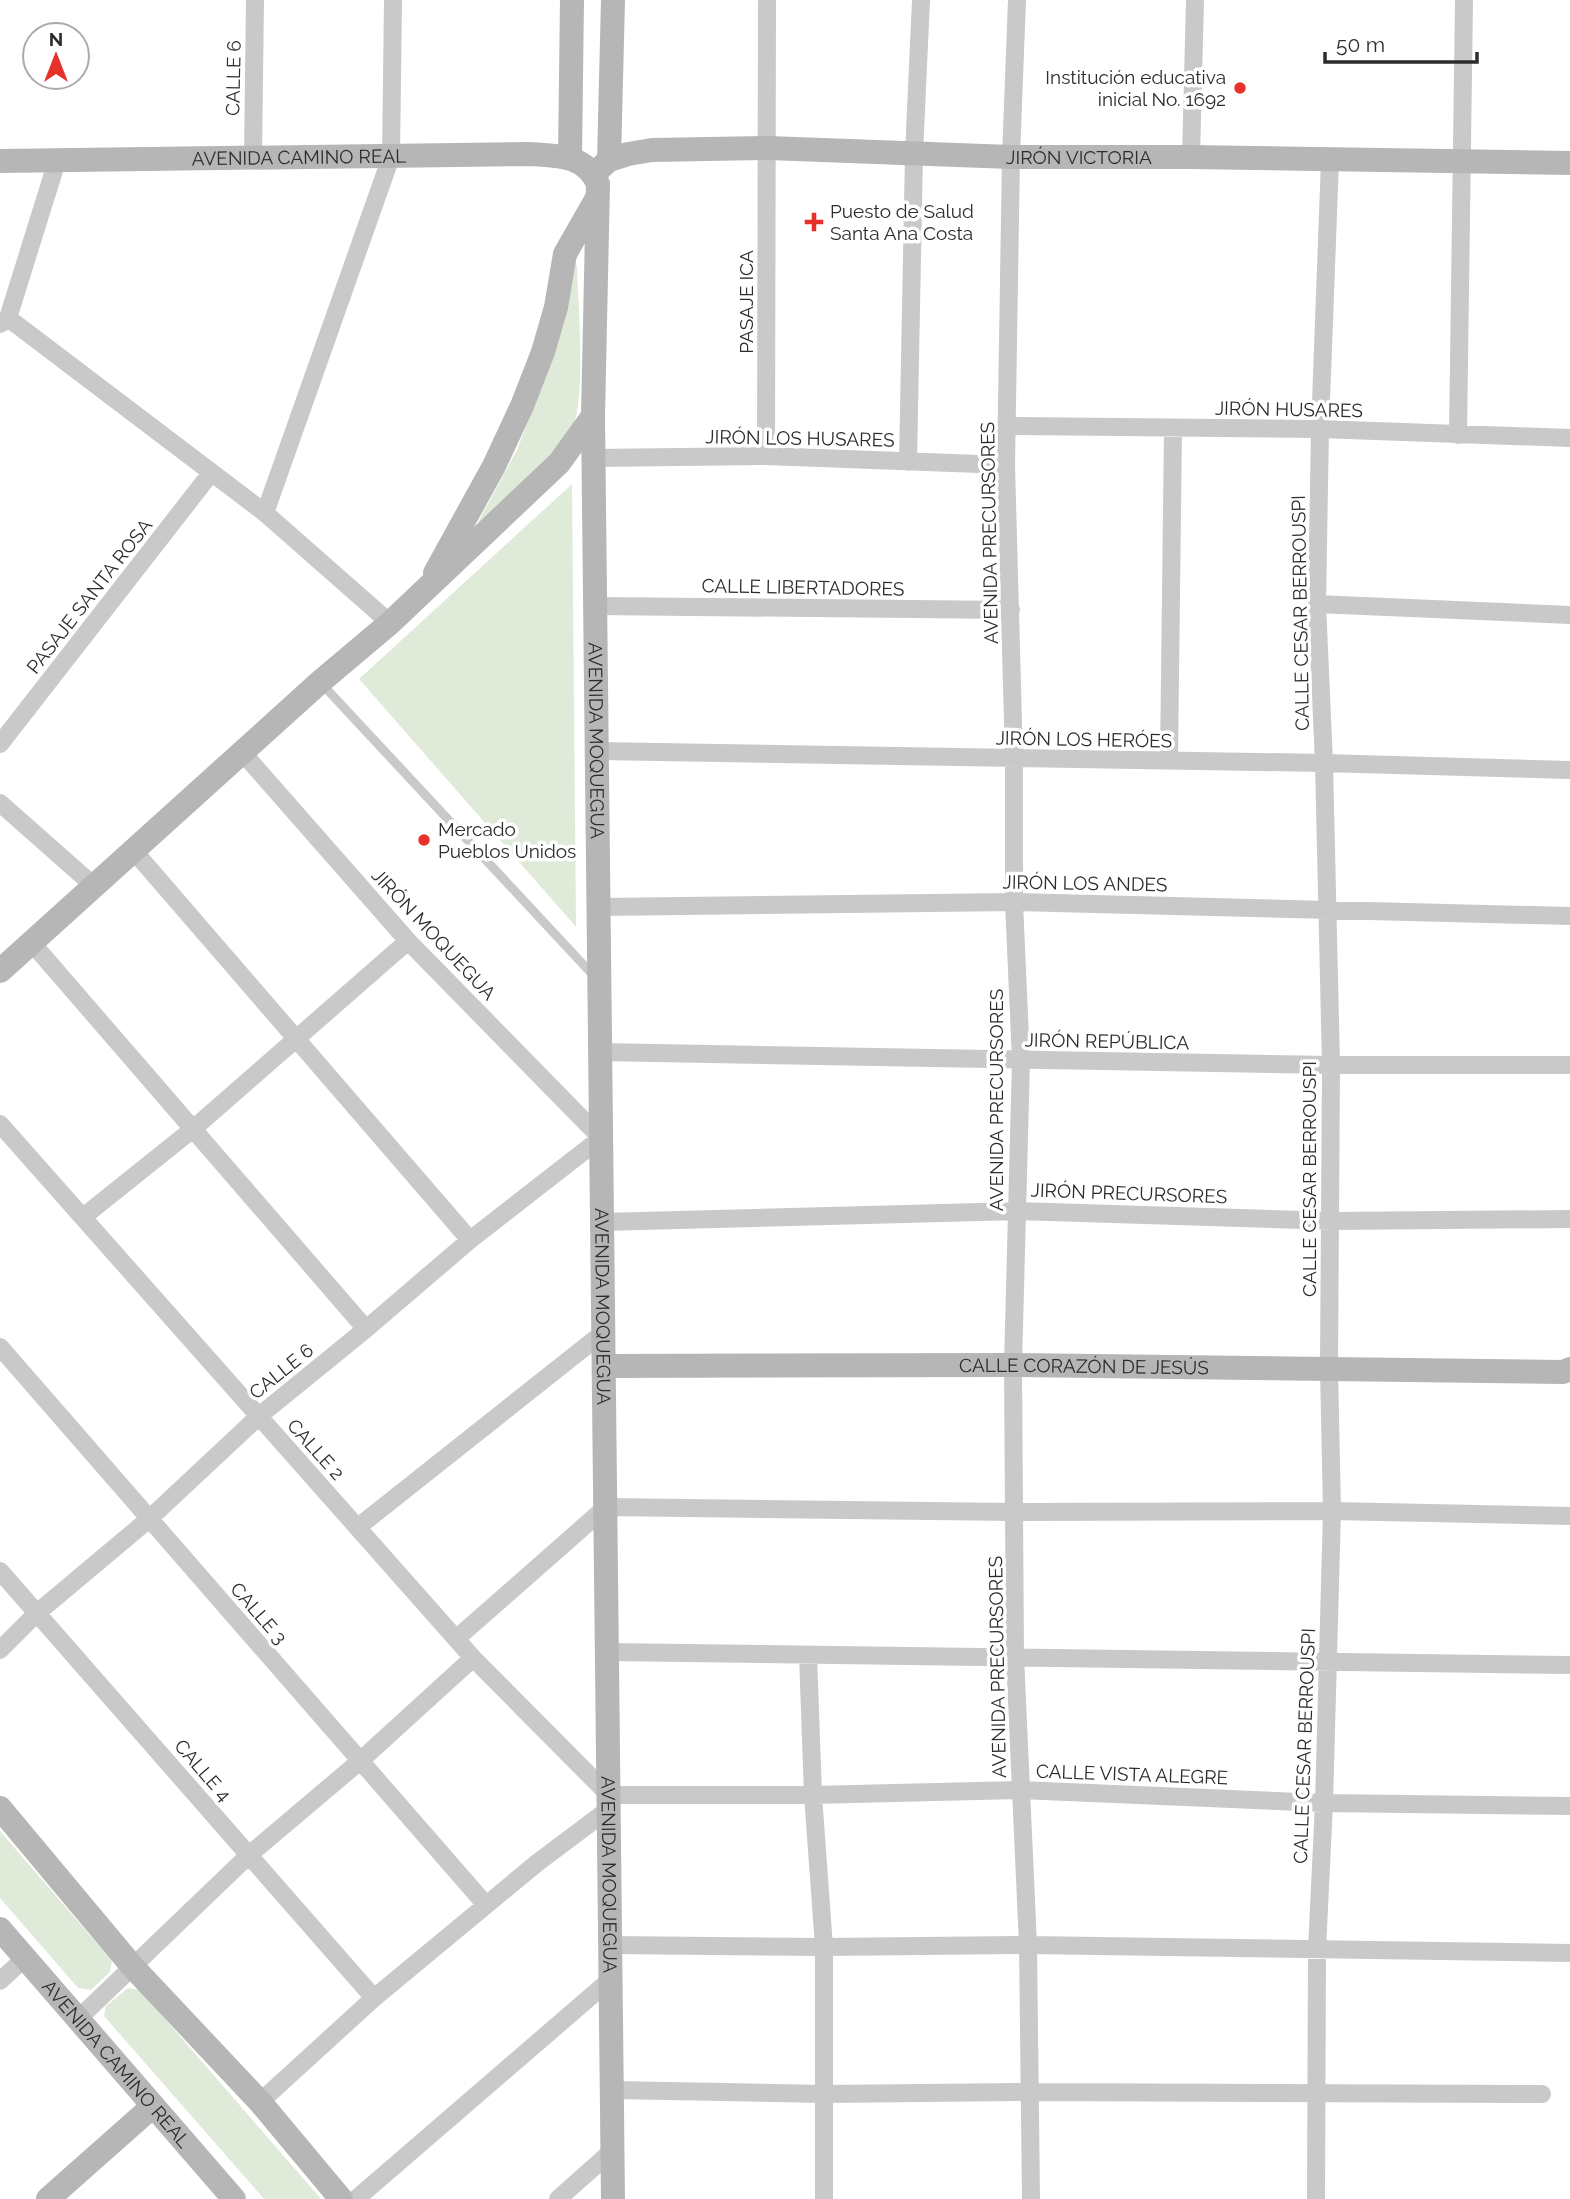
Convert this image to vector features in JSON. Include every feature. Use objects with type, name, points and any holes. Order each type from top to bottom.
[{"type":"street","name":"CALLE 6","points":[[253,157],[255,0]]},
{"type":"street","points":[[265,513],[391,157],[393,0]]},
{"type":"street","points":[[572,0],[570,157],[601,176]]},
{"type":"street","name":"AVENIDA MOQUEGUA","points":[[613,0],[601,176],[593,416],[613,2199]]},
{"type":"street","name":"PASAJE ICA","points":[[766,456],[767,0]]},
{"type":"street","points":[[908,462],[914,153],[921,0]]},
{"type":"street","name":"AVENIDA PRECURSORES","points":[[1017,0],[1011,157],[1006,465],[1014,759],[1014,902],[1021,1061],[1013,1365],[1015,1656],[1028,1945],[1031,2199]]},
{"type":"street","points":[[1191,157],[1195,0]]},
{"type":"street","points":[[1458,435],[1464,0]]},
{"type":"street","name":"JIRÓN VICTORIA","points":[[601,176],[628,153],[652,150],[768,148],[1011,157],[1570,163]]},
{"type":"street","name":"AVENIDA CAMINO REAL","points":[[0,161],[529,154],[570,157]]},
{"type":"street","name":"CALLE CESAR BERROUSPI","points":[[1316,2199],[1317,1950],[1332,1511],[1329,1368],[1332,1065],[1317,604],[1320,429],[1330,160]]},
{"type":"street","points":[[57,161],[4,321],[265,513],[390,624]]},
{"type":"street","name":"AVENIDA MOQUEGUA","points":[[390,624],[430,582],[494,466],[543,352],[556,307],[565,254],[601,176]]},
{"type":"street","name":"AVENIDA MOQUEGUA","points":[[0,971],[320,682],[390,624],[559,463],[593,416]]},
{"type":"street","name":"JIRÓN HUSARES","points":[[1008,426],[1320,429],[1570,438]]},
{"type":"street","points":[[1168,761],[1172,428]]},
{"type":"street","name":"JIRÓN LOS HUSARES","points":[[594,458],[766,456],[1006,465]]},
{"type":"street","name":"PASAJE SANTA ROSA","points":[[0,744],[211,473]]},
{"type":"street","points":[[1317,604],[1570,615]]},
{"type":"street","name":"CALLE LIBERTADORES","points":[[595,606],[1011,610]]},
{"type":"street","name":"JIRÓN LOS HERÓES","points":[[597,751],[1570,770]]},
{"type":"street","name":"JIRÓN MOQUEGUA","points":[[242,752],[408,941],[601,1138]]},
{"type":"street","points":[[0,803],[94,886]]},
{"type":"street","points":[[134,850],[470,1240]]},
{"type":"street","name":"JIRÓN LOS ANDES","points":[[599,907],[1014,902],[1570,916]]},
{"type":"street","points":[[83,1217],[193,1129],[408,941]]},
{"type":"street","points":[[32,943],[366,1329]]},
{"type":"street","name":"JIRÓN REPÚBLICA","points":[[600,1052],[1021,1061],[1570,1065]]},
{"type":"street","name":"CALLE 2","points":[[0,1124],[473,1658],[609,1802]]},
{"type":"street","name":"CALLE 6","points":[[0,1650],[37,1613],[149,1519],[259,1416],[470,1240],[601,1138]]},
{"type":"street","name":"JIRÓN PRECURSORES","points":[[603,1222],[1018,1210],[1331,1221],[1570,1219]]},
{"type":"street","points":[[358,1527],[604,1332]]},
{"type":"street","name":"CALLE 3","points":[[0,1347],[486,1905]]},
{"type":"street","name":"CALLE CORAZÓN DE JESÚS","points":[[604,1366],[1013,1365],[1566,1371]]},
{"type":"street","points":[[457,1638],[606,1507],[1015,1512],[1332,1511],[1570,1516]]},
{"type":"street","name":"CALLE 4","points":[[0,1570],[374,1998]]},
{"type":"street","points":[[607,1652],[1570,1665]]},
{"type":"street","points":[[808,1655],[813,1795],[824,1947],[824,2199]]},
{"type":"street","points":[[78,2019],[249,1855],[360,1761],[473,1658]]},
{"type":"street","name":"CALLE VISTA ALEGRE","points":[[609,1802],[1020,1790],[1324,1803],[1570,1806]]},
{"type":"street","points":[[260,2102],[374,1998],[609,1802]]},
{"type":"street","points":[[0,1808],[132,1966],[260,2102],[341,2199]]},
{"type":"street","name":"AVENIDA CAMINO REAL","points":[[0,1928],[234,2199]]},
{"type":"street","points":[[611,1945],[1028,1945],[1570,1953]]},
{"type":"street","points":[[0,1981],[25,1958]]},
{"type":"street","points":[[356,2199],[611,1979]]},
{"type":"street","points":[[612,2090],[824,2094],[1542,2094]]},
{"type":"street","points":[[48,2199],[153,2106]]},
{"type":"street","points":[[558,2199],[613,2150]]},
{"type":"lane","points":[[320,682],[600,982]]},
{"type":"green space","points":[[575,262],[579,304],[580,376],[576,418],[571,432],[554,458],[532,481],[483,523],[478,522],[517,450],[542,386]]},
{"type":"green space","points":[[572,484],[576,927],[359,679]]},
{"type":"green space","points":[[0,1831],[112,1961],[110,1972],[91,1990],[78,1988],[0,1898]]},
{"type":"green space","points":[[128,1988],[140,1990],[321,2199],[264,2199],[104,2016],[106,2006]]},
{"type":"place","name":"Institución educativa inicial No. 1692","points":[[1240,88]]},
{"type":"place","name":"Puesto de Salud Santa Ana Costa","points":[[814,222]]},
{"type":"place","name":"Mercado Pueblos Unidos","points":[[424,840]]}]
